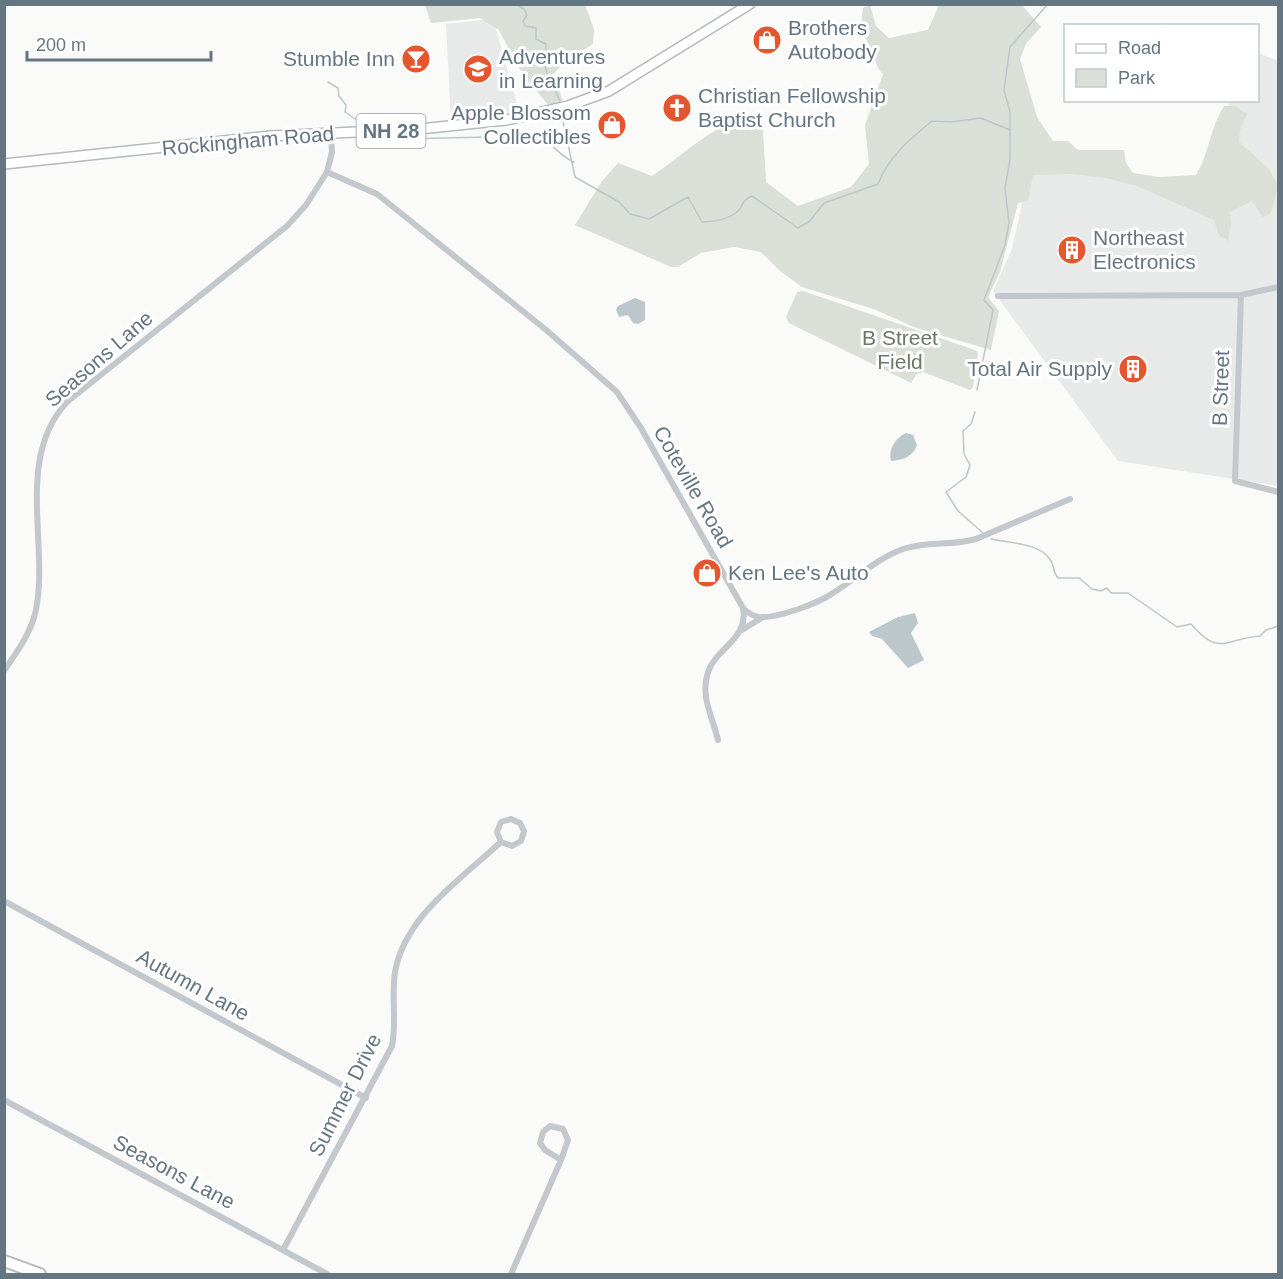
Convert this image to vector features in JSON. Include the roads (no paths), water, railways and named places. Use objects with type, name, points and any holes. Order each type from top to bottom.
[{"type":"highway","points":[[4,1261],[40,1275]]},
{"type":"main road","name":"Rockingham Road","points":[[4,164],[270,136],[474,126],[568,106],[619,86],[750,4]]},
{"type":"street","name":"Seasons Lane","points":[[4,671],[26,638],[36,611],[39,467],[43,440],[49,425],[73,398],[287,226],[306,205],[327,172],[332,152],[331,133]]},
{"type":"street","name":"Coteville Road","points":[[327,172],[377,194],[545,329],[617,392],[641,428],[743,608]]},
{"type":"street","points":[[998,296],[1241,295],[1278,287]]},
{"type":"street","name":"B Street","points":[[1241,295],[1235,481],[1278,492]]},
{"type":"street","points":[[718,740],[705,695],[706,678],[712,664],[742,630],[763,617],[819,601],[878,560],[905,549],[969,541],[1003,530],[1070,499]]},
{"type":"street","points":[[743,608],[755,616],[763,617]]},
{"type":"street","points":[[742,630],[743,608]]},
{"type":"street","name":"Summer Drive","points":[[508,819],[518,821],[524,831],[521,841],[512,846],[501,842],[497,832],[501,822],[508,819]]},
{"type":"street","name":"Summer Drive","points":[[283,1250],[392,1046],[395,1032],[395,975],[402,947],[422,916],[501,842]]},
{"type":"street","name":"Autumn Lane","points":[[4,901],[366,1098]]},
{"type":"street","name":"Seasons Lane","points":[[4,1100],[327,1275]]},
{"type":"street","points":[[511,1275],[561,1160],[568,1137],[561,1128],[550,1126],[543,1132],[540,1143],[545,1150],[561,1160]]},
{"type":"waterway","points":[[516,4],[524,9],[527,15],[523,21],[525,26],[536,28],[536,39],[546,44],[546,50],[550,54],[545,66],[560,101]]},
{"type":"waterway","points":[[977,390],[993,310],[984,300],[1005,245],[1009,223],[1005,188],[1010,159],[1010,112],[1004,90],[1010,47],[1048,4]]},
{"type":"waterway","points":[[328,82],[338,88],[339,96],[346,105],[345,112],[355,119],[370,116],[383,121]]},
{"type":"waterway","points":[[562,116],[575,177],[619,202],[630,214],[649,219],[688,197],[702,222],[715,221],[736,213],[752,196],[798,228],[810,221],[824,203],[878,184],[894,157],[908,141],[932,121],[951,122],[981,118],[1010,130]]},
{"type":"waterway","points":[[400,139],[488,137]]},
{"type":"waterway","points":[[539,137],[574,162]]},
{"type":"waterway","points":[[498,139],[527,138]]},
{"type":"waterway","points":[[975,412],[971,424],[963,431],[964,454],[970,465],[966,477],[946,492],[958,511],[982,532]]},
{"type":"waterway","points":[[991,539],[1038,549],[1051,561],[1058,578],[1079,578],[1092,589],[1101,591],[1107,588],[1111,593],[1128,593],[1177,627],[1191,624],[1201,634],[1216,643],[1222,644],[1260,636],[1266,630],[1278,626]]},
{"type":"place","name":"Brothers Autobody","points":[[767,40]]},
{"type":"place","name":"Stumble Inn","points":[[416,59]]},
{"type":"place","name":"Adventures in Learning","points":[[478,69]]},
{"type":"place","name":"Christian Fellowship Baptist Church","points":[[677,108]]},
{"type":"place","name":"Apple Blossom Collectibles","points":[[612,125]]},
{"type":"place","name":"Northeast Electronics","points":[[1072,250]]},
{"type":"place","name":"Total Air Supply","points":[[1133,369]]},
{"type":"place","name":"Ken Lee's Auto","points":[[707,573]]},
{"type":"park label","name":"B Street Field","points":[[900,350]]}]
